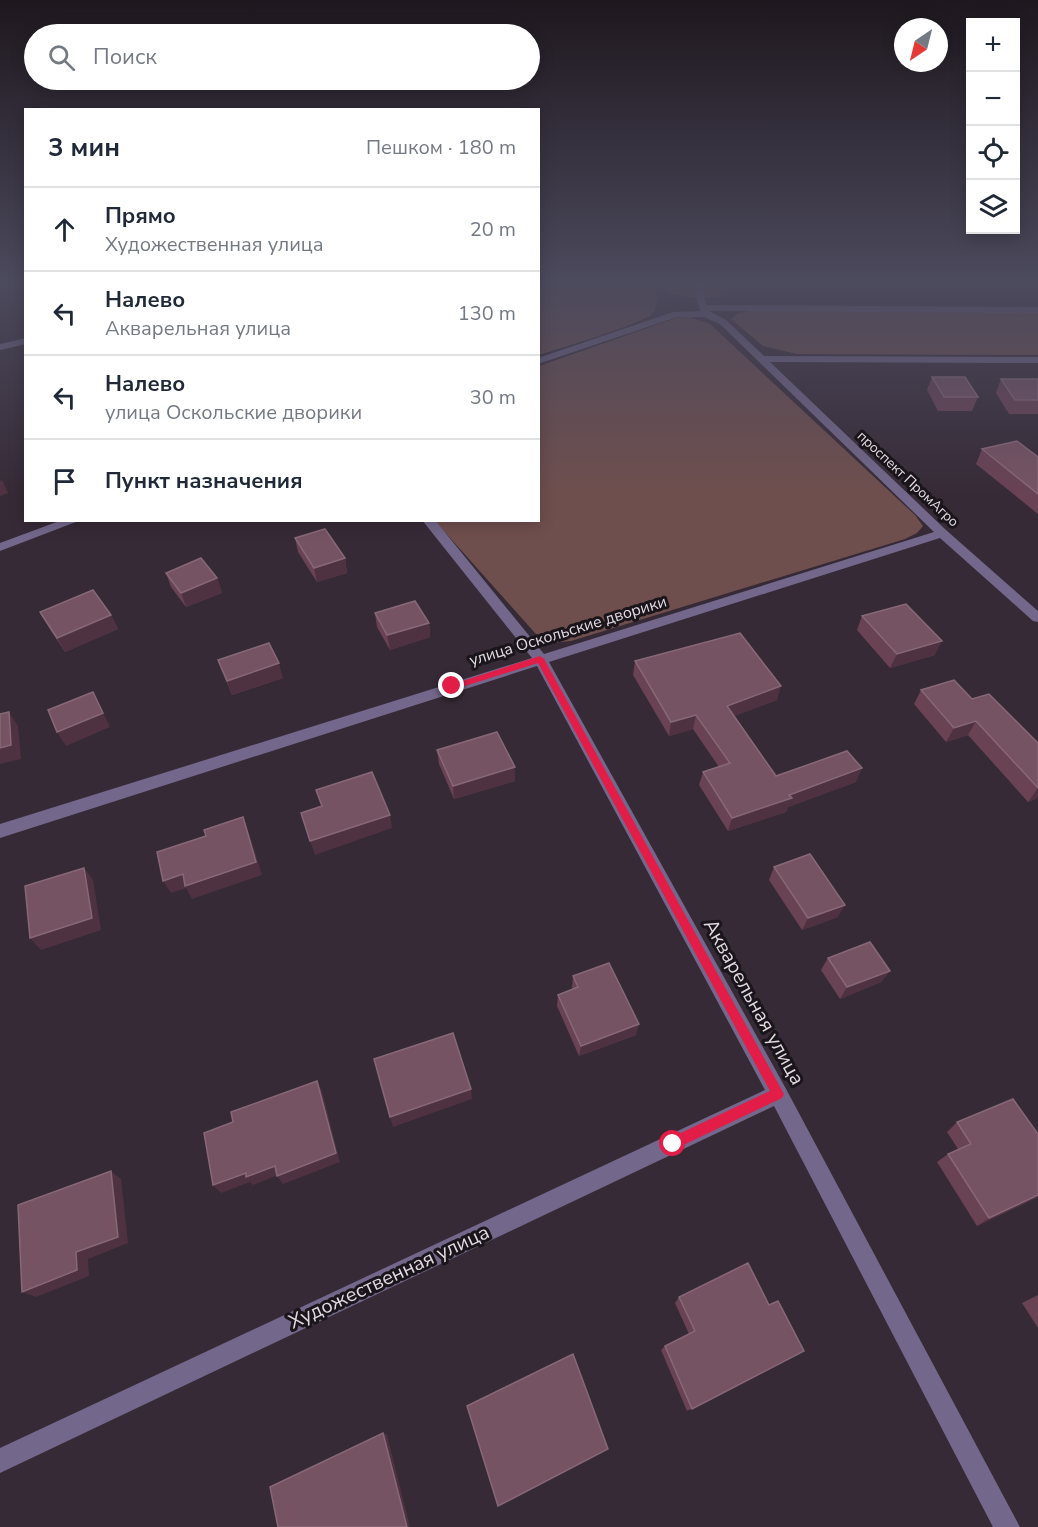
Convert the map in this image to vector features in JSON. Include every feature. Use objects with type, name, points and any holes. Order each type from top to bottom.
[{"type":"street","points":[[540,360],[564,352]]},
{"type":"street","name":"проспект ПромАгро","points":[[753,352],[942,533],[1038,618]]},
{"type":"street","points":[[760,359],[1038,360]]},
{"type":"street","points":[[0,547],[69,522]]},
{"type":"street","name":"Акварельная улица","points":[[430,522],[540,659],[778,1094],[1007,1527]]},
{"type":"street","name":"улица Оскольские дворики","points":[[0,831],[942,533]]},
{"type":"street","name":"Художественная улица","points":[[0,1461],[778,1094]]},
{"type":"shaded area","points":[[578,352],[740,352],[915,515],[923,526],[917,533],[905,539],[571,641],[550,643],[535,633],[436,522],[540,522],[540,366]]},
{"type":"shaded area","points":[[790,352],[1038,352],[1038,355]]},
{"type":"building","points":[[932,377],[965,377],[978,397],[944,397]]},
{"type":"building","points":[[1001,379],[1038,379],[1038,400],[1015,400]]},
{"type":"building","points":[[1017,441],[1038,457],[1038,494],[982,449]]},
{"type":"building","points":[[325,529],[345,558],[314,568],[295,538]]},
{"type":"building","points":[[201,558],[217,578],[181,593],[166,573]]},
{"type":"building","points":[[93,590],[111,615],[57,638],[40,612]]},
{"type":"building","points":[[415,601],[429,623],[387,635],[375,613]]},
{"type":"building","points":[[906,604],[942,641],[897,654],[862,616]]},
{"type":"building","points":[[740,633],[781,686],[727,706],[776,776],[847,751],[862,768],[789,795],[792,798],[732,818],[703,772],[730,763],[696,715],[671,722],[635,661]]},
{"type":"building","points":[[269,643],[279,663],[227,681],[218,660]]},
{"type":"building","points":[[954,680],[972,699],[989,694],[1038,743],[1038,788],[976,721],[954,728],[921,690]]},
{"type":"building","points":[[93,692],[103,713],[57,732],[48,710]]},
{"type":"building","points":[[9,712],[11,745],[0,748],[0,714]]},
{"type":"building","points":[[497,732],[515,767],[453,786],[437,750]]},
{"type":"building","points":[[372,772],[390,815],[310,841],[301,813],[322,806],[316,790]]},
{"type":"building","points":[[243,817],[256,862],[185,886],[183,874],[163,881],[157,852],[206,836],[204,830]]},
{"type":"building","points":[[810,854],[845,905],[808,918],[774,867]]},
{"type":"building","points":[[84,868],[92,918],[30,938],[25,886]]},
{"type":"building","points":[[870,942],[890,971],[847,987],[828,958]]},
{"type":"building","points":[[609,963],[639,1024],[581,1046],[558,995],[578,987],[573,976]]},
{"type":"building","points":[[453,1033],[471,1089],[390,1117],[374,1059]]},
{"type":"building","points":[[317,1081],[336,1153],[277,1176],[275,1166],[246,1177],[246,1173],[213,1185],[204,1133],[233,1122],[231,1112]]},
{"type":"building","points":[[1013,1099],[1038,1134],[1038,1195],[989,1218],[948,1154],[971,1144],[957,1122]]},
{"type":"building","points":[[111,1171],[118,1237],[76,1252],[77,1270],[22,1292],[18,1205]]},
{"type":"building","points":[[748,1263],[769,1305],[778,1301],[804,1351],[692,1409],[665,1346],[695,1331],[679,1297]]},
{"type":"building","points":[[573,1354],[608,1449],[498,1506],[467,1406]]},
{"type":"building","points":[[383,1433],[407,1527],[278,1527],[270,1487]]},
{"type":"route","points":[[452,686],[540,659],[778,1094],[673,1144]]}]
